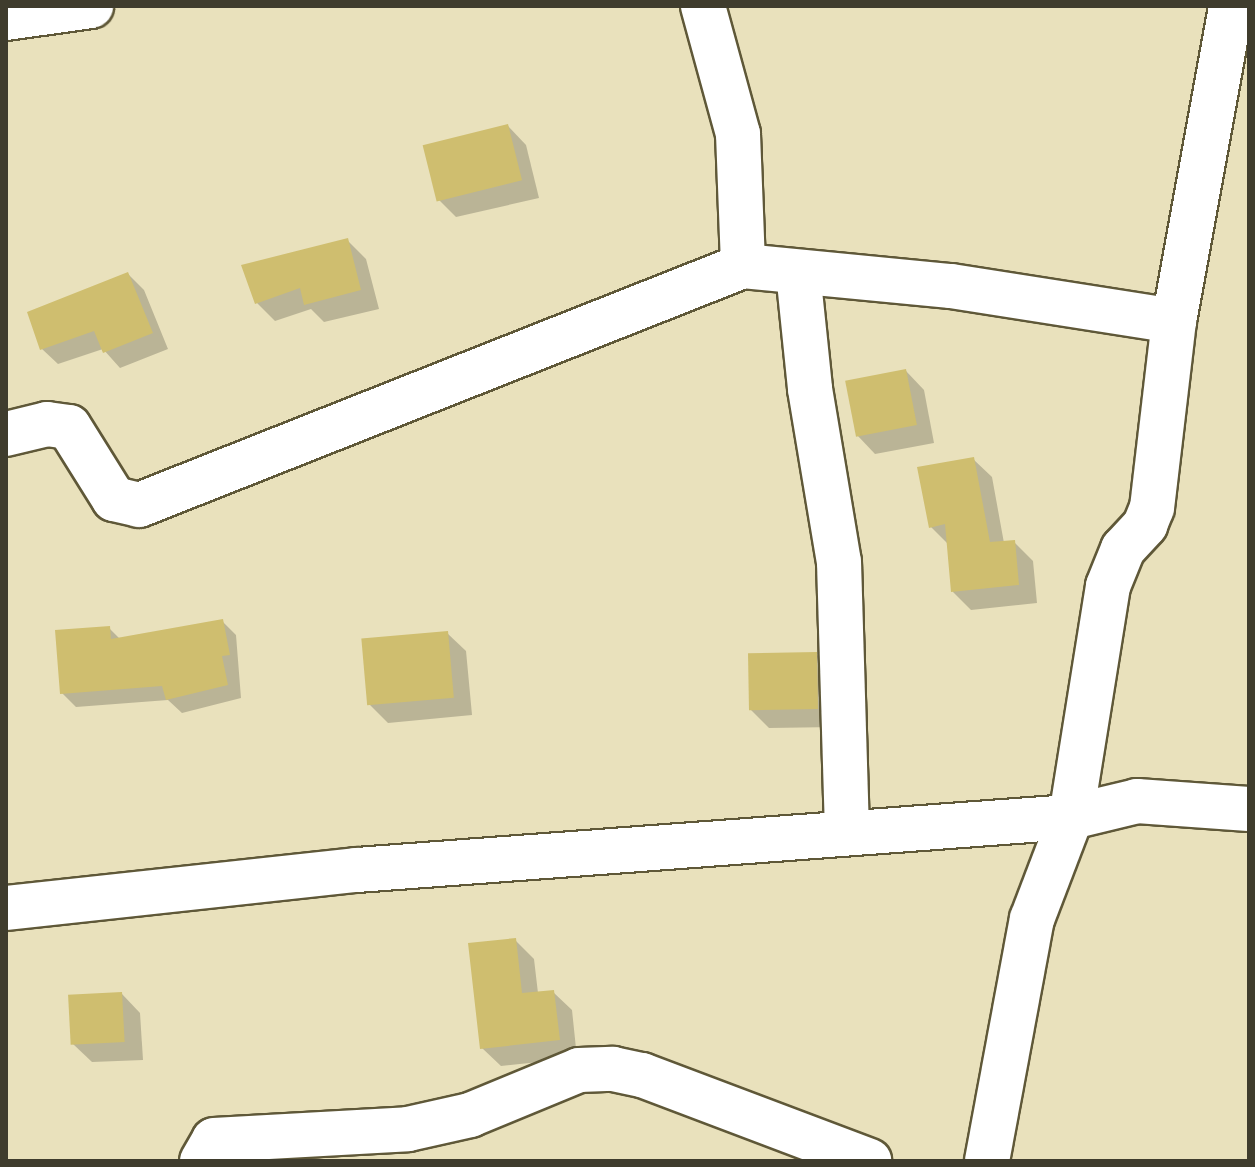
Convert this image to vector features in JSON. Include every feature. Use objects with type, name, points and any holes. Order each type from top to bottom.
[{"type":"street","points":[[6,18],[91,6]]},
{"type":"street","points":[[703,6],[738,134],[743,266]]},
{"type":"street","points":[[987,1161],[1032,919],[1071,817],[1108,586],[1123,549],[1145,525],[1152,508],[1174,321],[1231,6]]},
{"type":"street","points":[[6,434],[47,424],[69,427],[114,499],[139,505],[743,266],[951,286],[1174,321]]},
{"type":"street","points":[[798,272],[810,389],[839,562],[847,833]]},
{"type":"street","points":[[6,908],[357,870],[1071,817],[1137,801],[1249,809]]},
{"type":"street","points":[[202,1161],[214,1140],[408,1129],[470,1115],[579,1070],[613,1069],[642,1075],[869,1161]]},
{"type":"building","points":[[508,124],[522,180],[437,202],[423,145]]},
{"type":"building","points":[[348,238],[361,290],[304,305],[300,288],[255,304],[241,265]]},
{"type":"building","points":[[128,272],[153,333],[103,353],[94,331],[40,350],[27,312]]},
{"type":"building","points":[[906,369],[917,425],[856,437],[845,381]]},
{"type":"building","points":[[974,457],[990,542],[1015,540],[1019,585],[951,592],[945,524],[929,528],[917,467]]},
{"type":"building","points":[[223,619],[230,655],[222,656],[228,685],[166,700],[162,686],[60,694],[55,630],[110,626],[111,639]]},
{"type":"building","points":[[448,631],[454,698],[367,705],[361,639]]},
{"type":"building","points":[[817,652],[818,709],[749,710],[748,653]]},
{"type":"building","points":[[516,938],[522,993],[554,990],[560,1040],[480,1049],[468,943]]},
{"type":"building","points":[[122,992],[125,1042],[71,1045],[68,995]]}]
